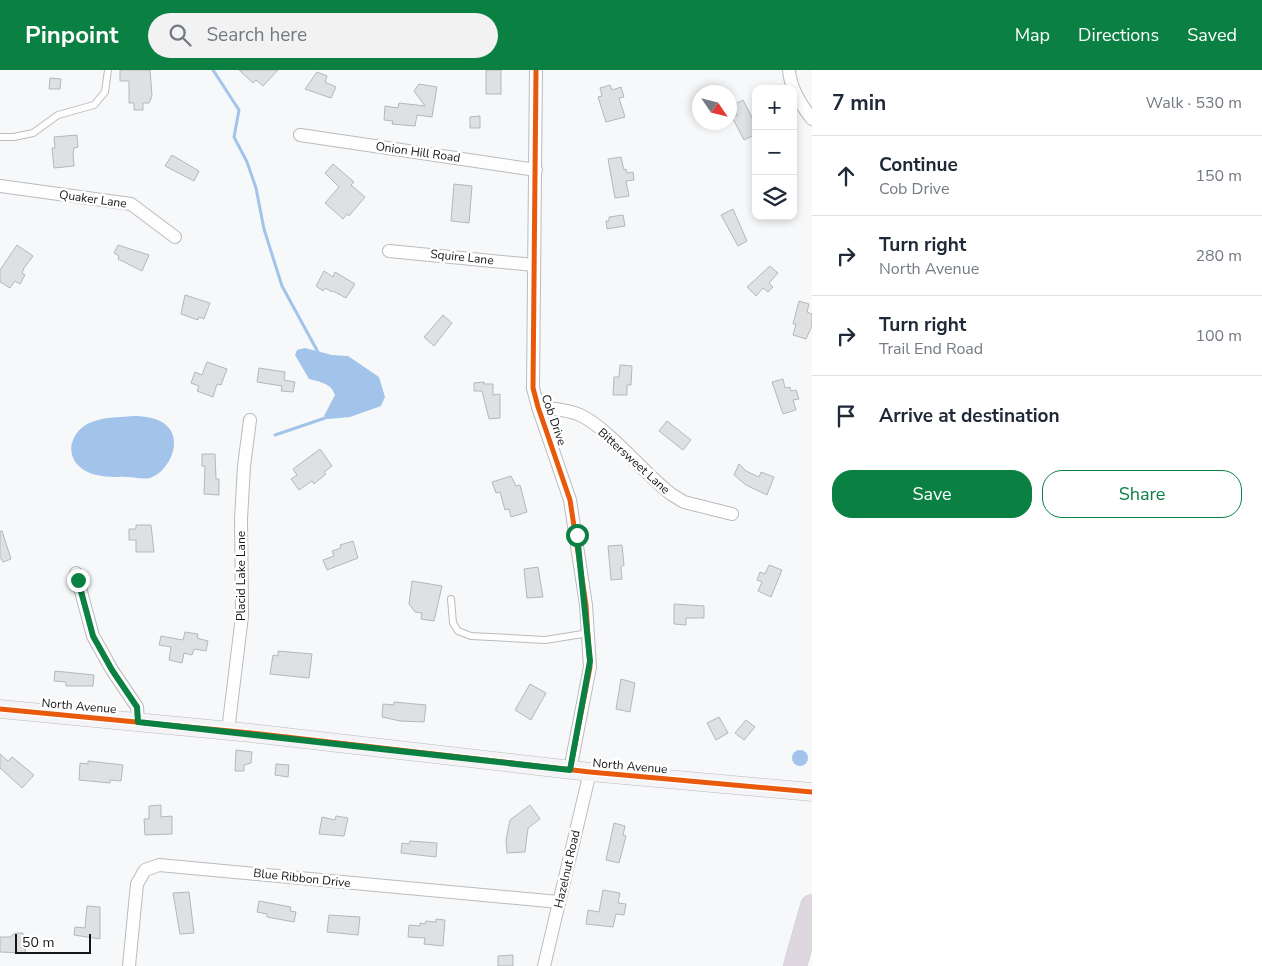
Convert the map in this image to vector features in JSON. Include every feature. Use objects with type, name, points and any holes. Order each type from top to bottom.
[{"type":"highway","points":[[795,966],[812,906]]},
{"type":"street","name":"Cob Drive","points":[[536,70],[533,376],[538,407],[570,500],[581,559],[588,633],[589,674],[570,770]]},
{"type":"street","points":[[789,70],[790,82],[797,97],[812,119]]},
{"type":"street","name":"Onion Hill Road","points":[[300,135],[536,170]]},
{"type":"street","name":"Quaker Lane","points":[[0,186],[131,204],[175,237]]},
{"type":"street","name":"Squire Lane","points":[[389,251],[534,265]]},
{"type":"street","name":"Bittersweet Lane","points":[[538,407],[566,411],[581,416],[597,426],[671,494],[684,502],[732,514]]},
{"type":"street","name":"Placid Lake Lane","points":[[228,731],[243,600],[241,519],[244,466],[250,420]]},
{"type":"street","points":[[76,573],[93,636],[112,670],[137,707],[138,722]]},
{"type":"street","name":"North Avenue","points":[[0,709],[228,731],[570,770],[812,792]]},
{"type":"street","name":"Hazelnut Road","points":[[544,966],[590,772]]},
{"type":"street","name":"Blue Ribbon Drive","points":[[129,966],[137,884],[145,870],[159,865],[559,902]]},
{"type":"lane","points":[[0,137],[14,138],[33,134],[58,115],[94,104],[105,92],[108,70]]},
{"type":"lane","points":[[451,599],[453,623],[458,631],[471,636],[545,640],[588,633]]},
{"type":"water","points":[[305,348],[332,355],[348,356],[379,377],[385,397],[381,406],[350,417],[329,419],[324,416],[335,395],[328,385],[309,379],[295,355],[297,350]]},
{"type":"water","points":[[134,416],[155,419],[166,425],[171,431],[174,439],[172,455],[168,463],[157,475],[150,478],[102,476],[86,471],[75,462],[71,445],[76,434],[82,428],[97,420]]},
{"type":"water","points":[[797,750],[803,750],[808,755],[806,764],[797,766],[792,761],[792,755]]},
{"type":"building","points":[[120,70],[150,70],[152,96],[149,103],[143,103],[143,110],[134,110],[134,103],[129,103],[129,81],[120,81]]},
{"type":"building","points":[[239,70],[278,70],[263,86],[256,80],[253,83]]},
{"type":"building","points":[[486,70],[501,70],[501,94],[486,94]]},
{"type":"building","points":[[317,72],[327,76],[325,82],[336,87],[331,98],[305,89]]},
{"type":"building","points":[[50,78],[61,79],[60,89],[49,89]]},
{"type":"building","points":[[419,84],[437,87],[432,117],[417,115],[415,126],[392,124],[393,121],[384,120],[385,106],[398,108],[399,103],[425,106],[414,91]]},
{"type":"building","points":[[610,85],[612,90],[621,87],[624,97],[619,98],[625,117],[606,122],[598,97],[602,96],[600,88]]},
{"type":"building","points":[[743,100],[752,117],[752,136],[744,140],[737,127],[737,103]]},
{"type":"building","points":[[480,116],[480,128],[470,128],[470,117]]},
{"type":"building","points":[[77,135],[78,147],[74,148],[73,154],[74,166],[54,168],[52,148],[55,148],[54,137]]},
{"type":"building","points":[[172,155],[199,171],[194,181],[165,166]]},
{"type":"building","points":[[621,157],[624,170],[626,169],[627,173],[633,172],[634,180],[626,181],[629,196],[615,198],[608,159]]},
{"type":"building","points":[[333,164],[354,182],[351,185],[365,197],[349,216],[347,214],[343,219],[325,203],[339,187],[325,173]]},
{"type":"building","points":[[454,184],[472,186],[469,223],[451,221]]},
{"type":"building","points":[[733,209],[747,241],[738,246],[721,215]]},
{"type":"building","points":[[623,215],[625,226],[607,229],[606,221],[609,221],[609,217]]},
{"type":"building","points":[[17,245],[33,256],[24,268],[22,273],[25,275],[20,284],[15,281],[10,288],[0,282],[0,270]]},
{"type":"building","points":[[118,245],[149,255],[142,271],[118,259],[119,256],[114,253]]},
{"type":"building","points":[[770,266],[778,273],[769,283],[773,287],[768,292],[763,288],[756,296],[747,287]]},
{"type":"building","points":[[324,271],[333,277],[335,272],[355,284],[346,298],[325,288],[323,291],[316,286]]},
{"type":"building","points":[[185,295],[210,303],[204,319],[199,317],[198,320],[181,314]]},
{"type":"building","points":[[799,301],[809,304],[807,312],[812,314],[812,326],[806,339],[793,335],[796,324],[793,324]]},
{"type":"building","points":[[443,315],[452,323],[434,346],[424,337]]},
{"type":"building","points":[[207,362],[227,369],[221,385],[217,384],[213,397],[197,391],[199,386],[191,383],[195,372],[202,375]]},
{"type":"building","points":[[620,365],[632,366],[631,385],[627,385],[627,395],[613,395],[614,377],[619,377]]},
{"type":"building","points":[[259,368],[285,372],[284,380],[295,382],[293,392],[281,391],[282,386],[257,382]]},
{"type":"building","points":[[783,379],[785,388],[790,387],[791,391],[796,390],[799,399],[793,400],[796,410],[783,414],[772,382]]},
{"type":"building","points":[[484,382],[484,384],[493,384],[493,395],[500,394],[500,418],[489,419],[482,391],[474,391],[474,383]]},
{"type":"building","points":[[667,421],[691,440],[683,450],[659,431]]},
{"type":"building","points":[[320,449],[332,466],[314,484],[312,481],[299,490],[291,479],[297,475],[293,469]]},
{"type":"building","points":[[202,454],[215,454],[216,479],[219,479],[219,495],[204,494],[205,466],[202,466]]},
{"type":"building","points":[[739,464],[746,471],[759,477],[761,472],[774,477],[767,495],[746,485],[734,475]]},
{"type":"building","points":[[511,476],[516,486],[520,485],[527,512],[511,517],[509,509],[505,510],[500,492],[496,493],[492,482]]},
{"type":"building","points":[[136,525],[151,525],[154,552],[136,552],[136,540],[129,540],[129,529],[136,529]]},
{"type":"building","points":[[0,531],[2,531],[11,559],[3,562],[0,557]]},
{"type":"building","points":[[353,541],[358,558],[327,570],[323,560],[334,556],[332,551],[341,548],[340,545]]},
{"type":"building","points":[[622,545],[624,565],[621,567],[622,579],[611,580],[608,546]]},
{"type":"building","points":[[769,565],[782,570],[771,597],[758,591],[762,582],[757,580],[760,572],[765,574]]},
{"type":"building","points":[[538,567],[543,597],[527,598],[524,569]]},
{"type":"building","points":[[412,581],[442,586],[434,621],[421,619],[422,613],[415,612],[409,604]]},
{"type":"building","points":[[674,604],[704,606],[704,618],[686,618],[686,625],[674,624]]},
{"type":"building","points":[[185,632],[198,634],[197,638],[208,641],[206,651],[194,649],[192,655],[184,653],[182,663],[169,660],[171,647],[159,645],[161,636],[183,640]]},
{"type":"building","points":[[278,651],[312,654],[309,678],[270,674],[273,655],[278,656]]},
{"type":"building","points":[[55,671],[94,675],[93,686],[66,686],[66,682],[54,681]]},
{"type":"building","points":[[621,679],[635,683],[630,712],[616,709]]},
{"type":"building","points":[[530,684],[546,693],[531,720],[515,710]]},
{"type":"building","points":[[394,702],[426,705],[424,722],[400,721],[382,717],[383,704],[394,705]]},
{"type":"building","points":[[719,717],[728,733],[716,740],[707,723]]},
{"type":"building","points":[[746,720],[755,727],[744,740],[735,733]]},
{"type":"building","points":[[236,750],[252,752],[251,763],[244,765],[244,771],[235,771]]},
{"type":"building","points":[[0,754],[8,761],[12,757],[34,775],[22,788],[0,768]]},
{"type":"building","points":[[88,761],[123,765],[121,781],[110,780],[110,783],[79,780],[80,763],[88,764]]},
{"type":"building","points":[[276,764],[289,765],[288,777],[275,775]]},
{"type":"building","points":[[161,805],[161,817],[172,816],[172,834],[145,835],[144,819],[149,819],[149,806]]},
{"type":"building","points":[[530,805],[540,819],[528,828],[525,852],[507,853],[506,840],[510,820]]},
{"type":"building","points":[[336,816],[348,818],[344,836],[319,834],[322,817],[335,820]]},
{"type":"building","points":[[614,823],[625,826],[623,835],[626,836],[619,863],[606,860]]},
{"type":"building","points":[[410,841],[437,843],[436,857],[401,853],[402,843],[409,844]]},
{"type":"building","points":[[603,890],[620,893],[618,903],[626,904],[624,915],[616,914],[613,927],[586,924],[588,910],[599,912]]},
{"type":"building","points":[[189,892],[194,933],[180,934],[173,893]]},
{"type":"building","points":[[259,901],[291,907],[290,911],[296,912],[294,922],[267,917],[267,914],[257,912]]},
{"type":"building","points":[[87,906],[100,907],[100,939],[74,935],[75,927],[85,928]]},
{"type":"building","points":[[329,915],[360,917],[358,935],[327,932]]},
{"type":"building","points":[[436,919],[445,920],[443,946],[424,944],[425,938],[408,937],[409,925],[420,926],[420,923],[425,924],[426,921],[436,922]]},
{"type":"building","points":[[15,933],[23,933],[23,936],[26,936],[25,953],[0,952],[0,937],[10,937]]},
{"type":"building","points":[[513,955],[513,966],[498,966],[498,956]]},
{"type":"waterway","points":[[213,70],[239,110],[234,137],[247,162],[256,188],[264,229],[282,286],[319,354]]},
{"type":"waterway","points":[[275,435],[331,416]]},
{"type":"cycle path","points":[[536,70],[533,388],[570,500],[586,605],[590,667],[570,770]]},
{"type":"cycle path","points":[[0,709],[251,733],[590,772],[812,792]]},
{"type":"route","points":[[78,580],[93,636],[102,654],[137,707],[138,722],[570,770],[588,681],[590,661],[586,605],[577,535]]}]
